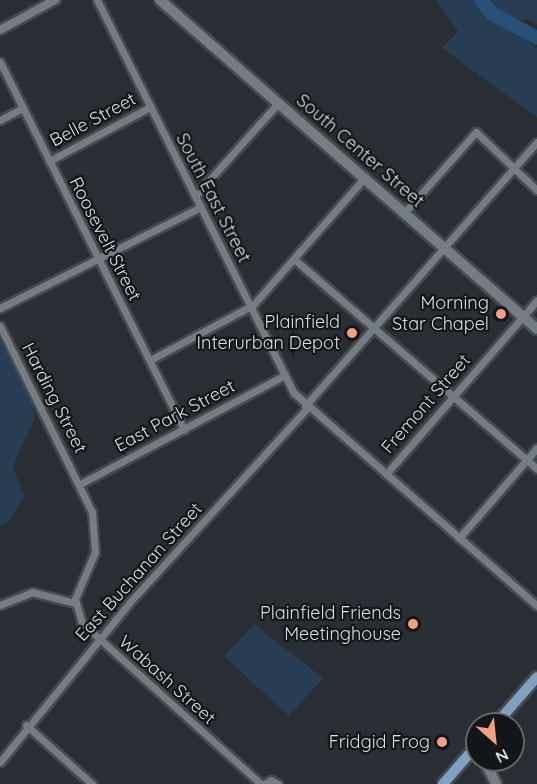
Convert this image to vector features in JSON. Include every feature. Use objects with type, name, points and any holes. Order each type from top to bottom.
[{"type":"main road","name":"South Center Street","points":[[160,0],[537,329]]},
{"type":"main road","points":[[506,712],[537,677]]},
{"type":"main road","points":[[443,784],[465,759]]},
{"type":"street","points":[[0,30],[54,0]]},
{"type":"street","name":"South East Street","points":[[97,0],[285,375],[306,407],[537,606]]},
{"type":"street","name":"Roosevelt Street","points":[[0,62],[184,429]]},
{"type":"street","points":[[195,196],[279,102]]},
{"type":"street","name":"Belle Street","points":[[49,160],[150,107]]},
{"type":"street","points":[[0,120],[23,108]]},
{"type":"street","points":[[404,213],[476,132],[537,190]]},
{"type":"street","name":"East Buchanan Street","points":[[0,762],[26,725],[98,639],[306,407],[537,142]]},
{"type":"street","points":[[150,360],[251,307],[364,178]]},
{"type":"street","points":[[0,308],[201,207]]},
{"type":"street","points":[[294,259],[537,469]]},
{"type":"street","name":"Fremont Street","points":[[386,474],[537,300]]},
{"type":"street","name":"Harding Street","points":[[0,326],[80,484]]},
{"type":"street","name":"East Park Street","points":[[80,484],[285,375]]},
{"type":"street","points":[[459,538],[537,448]]},
{"type":"street","points":[[0,605],[32,592],[75,603],[96,539],[80,484]]},
{"type":"street","name":"Wabash Street","points":[[75,603],[82,623],[98,639],[262,784],[271,780],[278,784]]},
{"type":"street","points":[[26,725],[92,784]]},
{"type":"shaded area","points":[[436,0],[537,0],[537,24],[527,19],[501,24],[537,48],[537,117],[442,48],[458,31]]},
{"type":"shaded area","points":[[0,323],[25,373],[35,417],[13,466],[24,496],[9,521],[0,526]]},
{"type":"shaded area","points":[[254,624],[323,678],[289,716],[224,656]]},
{"type":"waterway","points":[[481,0],[491,13],[537,38]]},
{"type":"place","name":"Morning Star Chapel","points":[[501,314]]},
{"type":"place","name":"Plainfield Interurban Depot","points":[[352,333]]},
{"type":"place","name":"Plainfield Friends Meetinghouse","points":[[413,624]]},
{"type":"place","name":"Fridgid Frog","points":[[442,742]]}]
